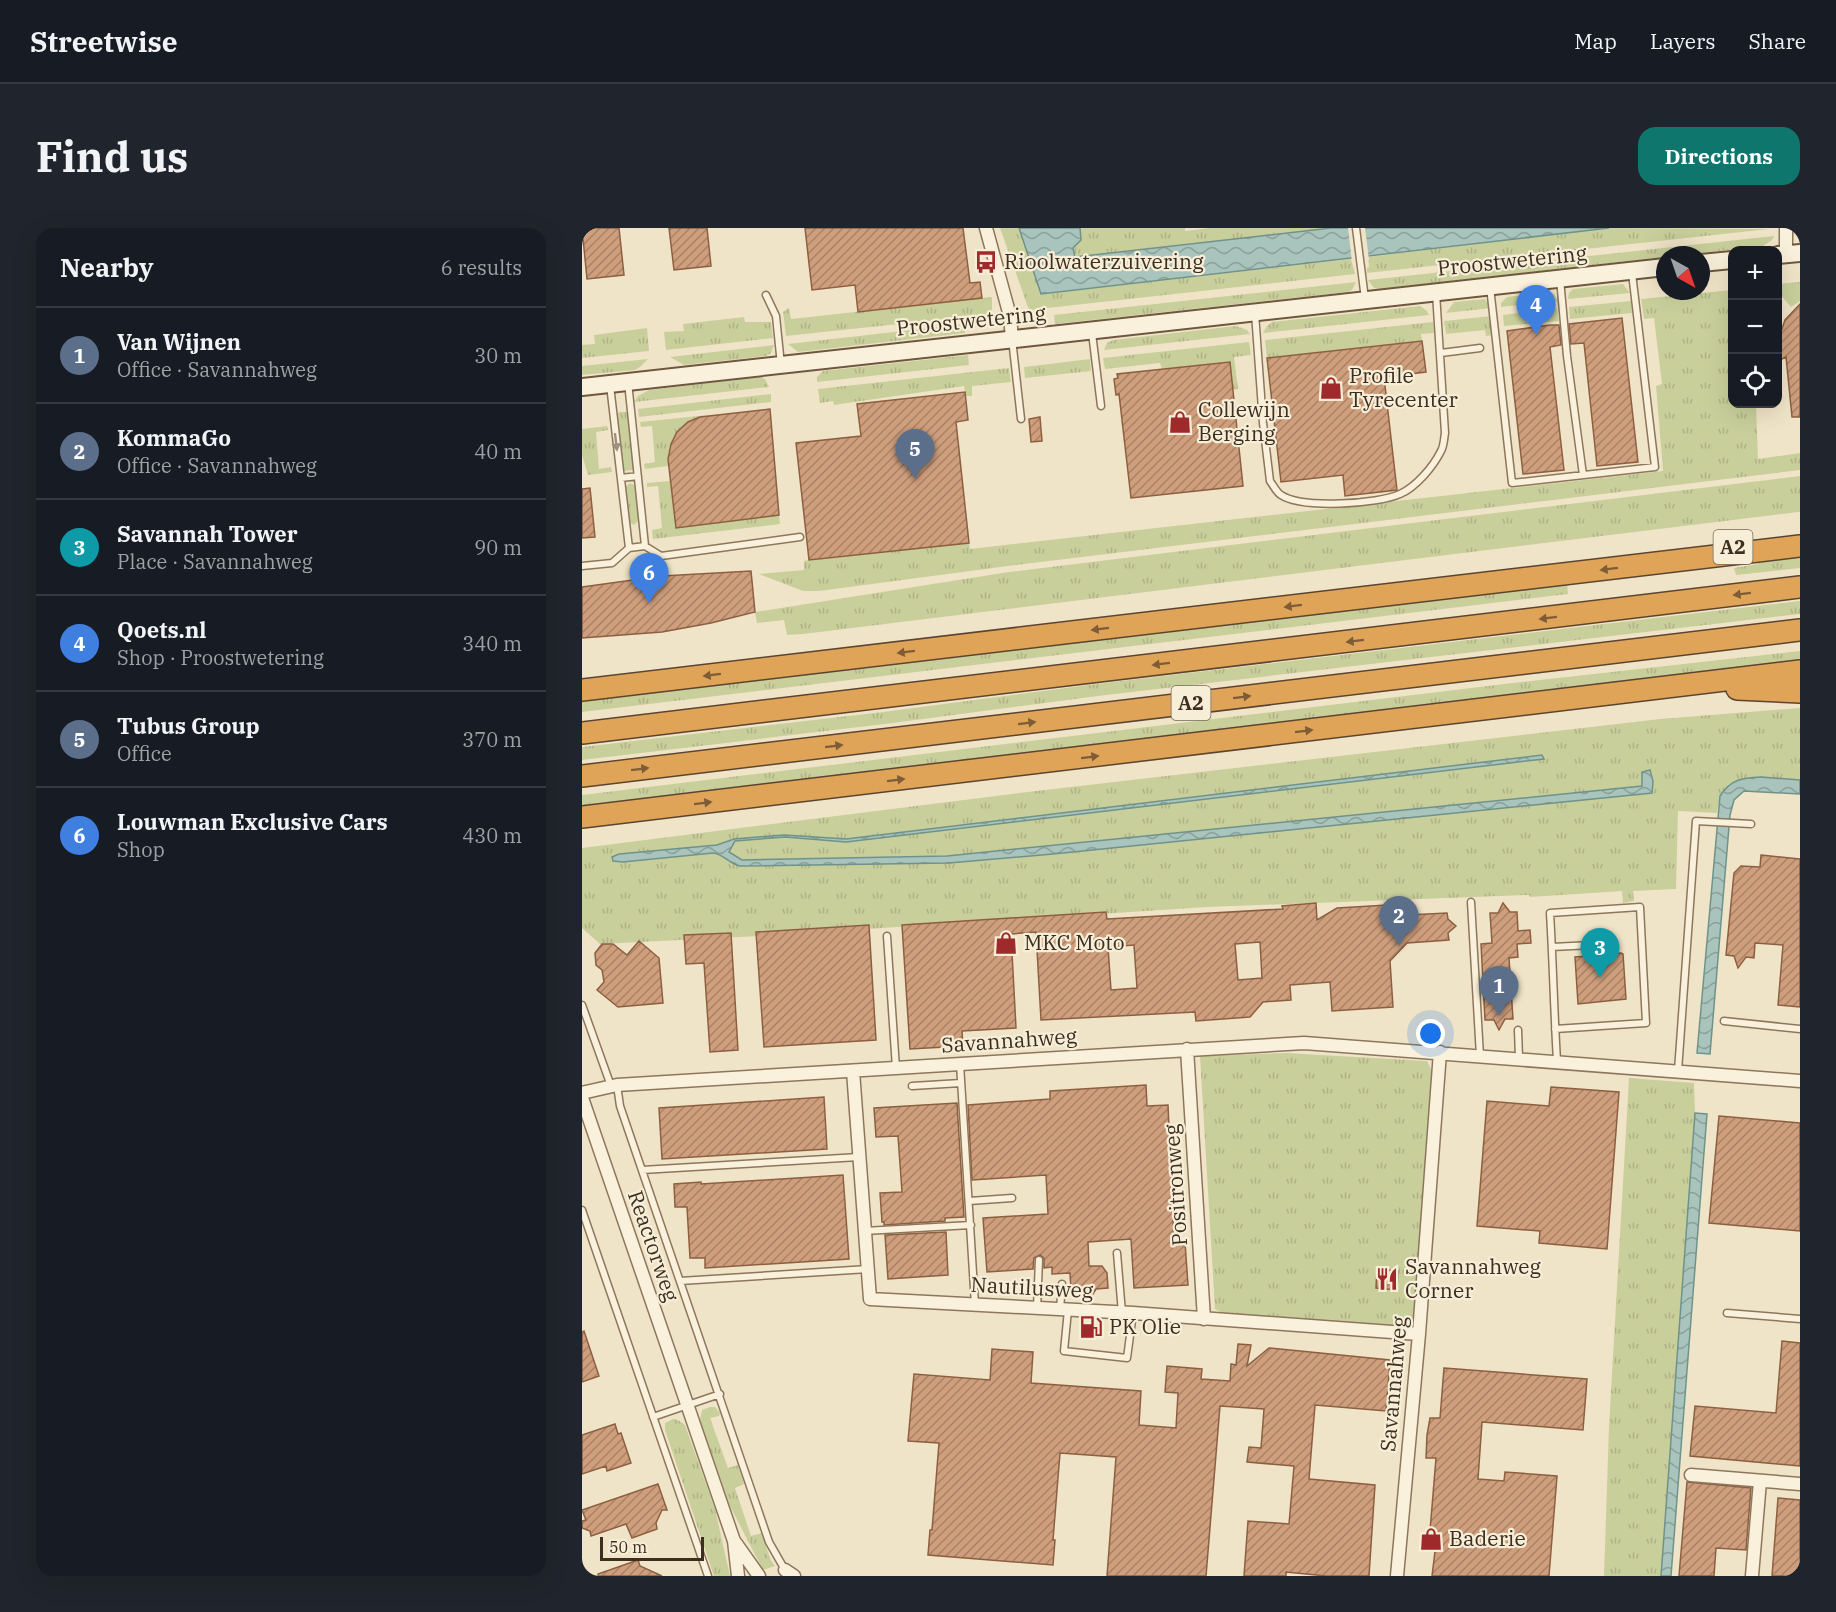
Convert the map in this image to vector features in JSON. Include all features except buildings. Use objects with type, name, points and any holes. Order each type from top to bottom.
[{"type":"highway","name":"A2","points":[[1667,562],[1800,533]]},
{"type":"highway","name":"A2","points":[[582,690],[1800,546]]},
{"type":"highway","name":"A2","points":[[582,733],[1800,587]]},
{"type":"highway","name":"A2","points":[[582,776],[1800,630]]},
{"type":"highway","name":"A2","points":[[582,817],[1800,671]]},
{"type":"highway","name":"A2","points":[[1671,687],[1800,692]]},
{"type":"street","points":[[987,228],[1010,316],[1012,339]]},
{"type":"street","points":[[1786,228],[1788,254]]},
{"type":"street","points":[[1710,262],[1728,260]]},
{"type":"street","name":"Proostwetering","points":[[582,387],[1656,268]]},
{"type":"street","name":"Savannahweg","points":[[582,1093],[614,1086],[1304,1043],[1800,1081]]},
{"type":"street","name":"Positronweg","points":[[1187,1049],[1204,1319]]},
{"type":"street","name":"Savannahweg","points":[[1397,1576],[1419,1335],[1440,1052]]},
{"type":"street","name":"Nautilusweg","points":[[853,1071],[870,1299],[1127,1313],[1419,1335]]},
{"type":"street","name":"Reactorweg","points":[[582,1098],[686,1407],[734,1541],[738,1576]]},
{"type":"street","points":[[1691,1475],[1800,1484]]},
{"type":"street","points":[[1752,1576],[1760,1481]]},
{"type":"street","name":"Reactorweg","points":[[734,1541],[759,1576]]},
{"type":"lane","points":[[1356,228],[1365,300]]},
{"type":"lane","points":[[1490,286],[1512,483],[1655,467],[1632,271]]},
{"type":"lane","points":[[1560,279],[1582,475]]},
{"type":"lane","points":[[1255,312],[1263,423],[1270,481],[1281,495],[1317,505],[1365,501],[1398,495],[1410,488],[1425,474],[1442,450],[1445,433],[1436,292]]},
{"type":"lane","points":[[766,295],[776,316],[781,365]]},
{"type":"lane","points":[[1092,330],[1101,406]]},
{"type":"lane","points":[[1012,339],[1021,419]]},
{"type":"lane","points":[[1441,352],[1480,348]]},
{"type":"lane","points":[[628,382],[645,546]]},
{"type":"lane","points":[[610,384],[629,548]]},
{"type":"lane","points":[[621,478],[638,476]]},
{"type":"lane","points":[[582,566],[612,563],[629,548],[645,546],[661,556],[801,537]]},
{"type":"lane","points":[[1673,1070],[1696,821],[1751,824]]},
{"type":"lane","points":[[1471,902],[1480,1056]]},
{"type":"lane","points":[[1555,1029],[1646,1023],[1640,908],[1550,913],[1555,1029],[1557,1061]]},
{"type":"lane","points":[[886,936],[896,1068]]},
{"type":"lane","points":[[1552,947],[1592,945]]},
{"type":"lane","name":"Reactorweg","points":[[582,1005],[614,1086],[769,1542],[789,1573]]},
{"type":"lane","points":[[1724,1021],[1800,1029]]},
{"type":"lane","points":[[1518,1030],[1519,1059]]},
{"type":"lane","points":[[960,1064],[975,1305]]},
{"type":"lane","points":[[912,1086],[961,1083]]},
{"type":"lane","points":[[642,1170],[860,1157]]},
{"type":"lane","points":[[969,1202],[1012,1198]]},
{"type":"lane","points":[[582,1210],[708,1576]]},
{"type":"lane","points":[[864,1231],[971,1225]]},
{"type":"lane","points":[[1062,1284],[1064,1351],[1127,1358],[1127,1313],[1117,1253]]},
{"type":"lane","points":[[1036,1308],[1039,1260]]},
{"type":"lane","points":[[680,1281],[868,1269]]},
{"type":"lane","points":[[1727,1313],[1800,1319]]},
{"type":"lane","points":[[653,1418],[720,1394]]},
{"type":"green space","points":[[1000,228],[1019,228],[1041,294],[1351,259],[1355,274],[1029,310]]},
{"type":"green space","points":[[1080,228],[1185,228],[1185,231],[1210,228],[1331,228],[1075,257],[1073,248],[1081,240]]},
{"type":"green space","points":[[1609,228],[1769,229],[1367,273],[1368,257]]},
{"type":"green space","points":[[1774,236],[1763,246],[1728,246],[1728,250],[1710,252],[1710,246],[1682,246]]},
{"type":"green space","points":[[1656,249],[1656,258],[1379,289],[1374,288],[1368,280]]},
{"type":"green space","points":[[1356,282],[1352,290],[1348,292],[1055,324],[1054,315]]},
{"type":"green space","points":[[1800,282],[1800,301],[1791,307],[1782,297],[1782,284]]},
{"type":"green space","points":[[1623,284],[1630,293],[1568,299],[1573,289]]},
{"type":"green space","points":[[1728,290],[1728,408],[1756,408],[1758,459],[1800,453],[1800,470],[819,591],[803,591],[759,574],[804,570],[804,561],[809,560],[969,543],[970,549],[1663,471],[1656,386],[1662,384],[1654,318],[1644,319],[1641,299],[1710,300],[1710,292]]},
{"type":"green space","points":[[1550,292],[1558,301],[1501,307],[1501,303],[1507,297]]},
{"type":"green space","points":[[992,297],[992,314],[786,336],[783,312],[789,308],[791,319]]},
{"type":"green space","points":[[1485,299],[1491,308],[1446,313],[1454,302]]},
{"type":"green space","points":[[1631,301],[1632,313],[1570,319],[1569,307]]},
{"type":"green space","points":[[1420,306],[1429,315],[1263,333],[1272,322]]},
{"type":"green space","points":[[1557,308],[1559,321],[1504,326],[1503,315]]},
{"type":"green space","points":[[1492,316],[1493,335],[1486,336],[1485,330],[1446,334],[1444,321]]},
{"type":"green space","points":[[744,317],[745,322],[771,322],[773,338],[666,350],[664,332],[684,331],[683,324]]},
{"type":"green space","points":[[1433,322],[1434,333],[1421,334],[1422,341],[1267,358],[1265,340]]},
{"type":"green space","points":[[964,324],[965,333],[798,352],[788,344]]},
{"type":"green space","points":[[1236,326],[1247,330],[1250,334],[1104,350],[1107,343],[1113,340]]},
{"type":"green space","points":[[647,328],[649,351],[582,358],[582,345],[595,344],[594,335]]},
{"type":"green space","points":[[1249,342],[1251,355],[1234,357],[1238,389],[1233,390],[1229,362],[1162,369],[1160,363],[1105,369],[1103,358]]},
{"type":"green space","points":[[774,345],[771,353],[766,356],[684,365],[670,357]]},
{"type":"green space","points":[[968,355],[969,365],[817,382],[817,377],[823,371]]},
{"type":"green space","points":[[648,359],[635,370],[582,375],[582,366]]},
{"type":"green space","points":[[1090,359],[1091,371],[1025,378],[1024,367]]},
{"type":"green space","points":[[1009,368],[1011,382],[972,386],[972,396],[966,396],[964,386],[834,405],[833,401],[820,403],[818,389]]},
{"type":"green space","points":[[760,377],[765,379],[769,387],[634,402],[638,396],[649,390]]},
{"type":"green space","points":[[771,394],[771,402],[639,417],[638,409]]},
{"type":"green space","points":[[619,412],[628,414],[634,467],[632,470],[625,471],[623,468],[617,415]]},
{"type":"green space","points":[[709,415],[691,421],[678,432],[670,447],[668,466],[645,469],[644,464],[655,462],[652,426],[641,427],[640,422]]},
{"type":"green space","points":[[607,426],[608,430],[596,432],[599,469],[611,467],[612,472],[588,475],[582,455],[582,429]]},
{"type":"green space","points":[[1800,476],[1800,512],[803,634],[787,635],[784,620],[757,623],[755,612],[1009,572]]},
{"type":"green space","points":[[670,481],[676,528],[779,515],[780,524],[653,539],[652,530],[662,528],[658,486],[647,487],[647,483]]},
{"type":"green space","points":[[630,483],[636,486],[639,520],[634,525],[628,521],[625,487]]},
{"type":"green space","points":[[1800,555],[1800,568],[1736,575],[1734,568],[1758,564],[1757,559]]},
{"type":"green space","points":[[1567,583],[1568,594],[582,712],[582,700]]},
{"type":"green space","points":[[1800,601],[1800,614],[1106,695],[582,760],[582,747]]},
{"type":"green space","points":[[1800,651],[1800,664],[582,808],[582,795],[1521,682]]},
{"type":"green space","points":[[1800,708],[1800,780],[1761,777],[1728,785],[1720,796],[1717,813],[1678,811],[1676,889],[1633,891],[1634,901],[1623,903],[1622,891],[1530,897],[1529,895],[1207,907],[600,944],[582,928],[582,848],[1019,793],[1660,719]]},
{"type":"green space","points":[[1286,1053],[1427,1061],[1432,1071],[1413,1328],[1222,1313],[1215,1309],[1200,1056]]},
{"type":"green space","points":[[1629,1078],[1694,1083],[1695,1113],[1661,1576],[1604,1576],[1609,1426]]},
{"type":"green space","points":[[715,1407],[720,1413],[719,1416],[710,1418],[728,1468],[738,1465],[744,1484],[735,1488],[751,1536],[762,1533],[770,1559],[775,1566],[763,1570],[730,1506],[700,1420],[702,1410]]},
{"type":"green space","points":[[673,1419],[685,1425],[715,1509],[730,1576],[714,1576],[665,1430],[665,1423]]},
{"type":"water","points":[[1019,228],[1080,228],[1081,240],[1073,248],[1075,257],[1331,228],[1609,228],[1041,294]]},
{"type":"water","points":[[1542,755],[1544,759],[846,842],[785,837],[735,841],[729,852],[742,860],[947,856],[1642,786],[1642,772],[1650,770],[1653,781],[1652,793],[949,863],[740,866],[713,853],[623,862],[613,861],[612,857],[619,854],[717,845],[734,839],[784,835],[846,839]]},
{"type":"water","points":[[1761,777],[1800,780],[1800,794],[1744,791],[1734,800],[1730,815],[1710,1054],[1697,1053],[1720,796],[1728,786],[1738,780]]},
{"type":"water","points":[[1695,1113],[1707,1114],[1671,1576],[1661,1576]]},
{"type":"pier","points":[[1348,228],[1365,228],[1369,260],[1352,262]]},
{"type":"place","name":"Rioolwaterzuivering","points":[[986,262]]},
{"type":"place","name":"Qoets.nl","points":[[1536,335]]},
{"type":"place","name":"Profile Tyrecenter","points":[[1331,388]]},
{"type":"place","name":"Collewijn Berging","points":[[1180,422]]},
{"type":"place","name":"Tubus Group","points":[[915,479]]},
{"type":"place","name":"Louwman Exclusive Cars","points":[[649,603]]},
{"type":"place","name":"MKC Moto","points":[[1006,943]]},
{"type":"place","name":"KommaGo","points":[[1399,946]]},
{"type":"place","name":"Savannah Tower","points":[[1600,978]]},
{"type":"place","name":"Van Wijnen","points":[[1499,1016]]},
{"type":"place","name":"Savannahweg Corner","points":[[1387,1279]]},
{"type":"place","name":"PK Olie","points":[[1091,1327]]},
{"type":"place","name":"Baderie","points":[[1431,1539]]}]
